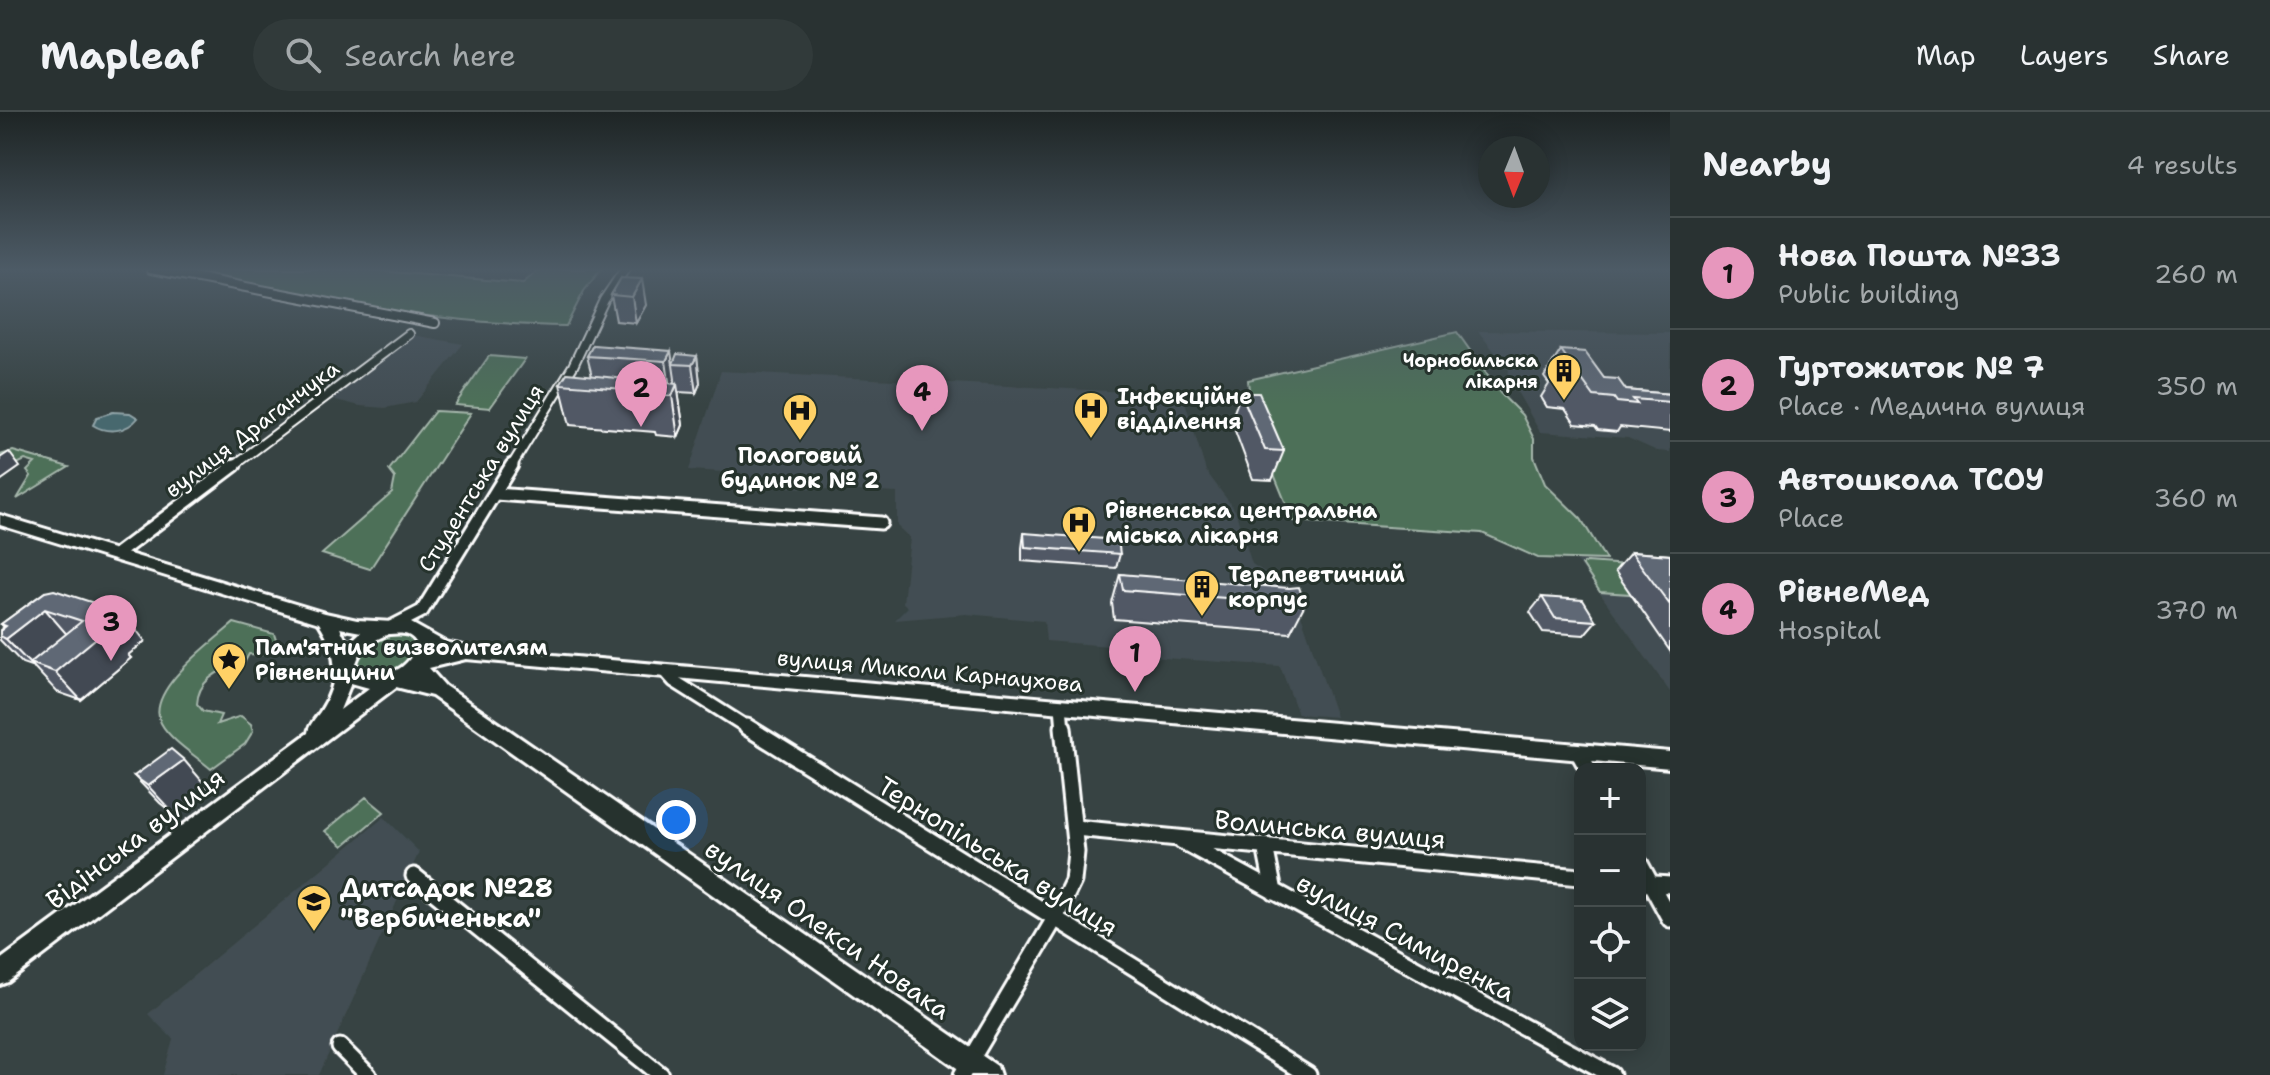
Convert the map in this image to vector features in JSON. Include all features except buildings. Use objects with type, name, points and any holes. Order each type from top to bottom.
[{"type":"main road","points":[[0,520],[325,619],[357,626],[414,630],[424,639],[425,651],[418,663],[393,680],[360,681],[353,676],[339,638],[325,619]]},
{"type":"main road","points":[[347,663],[350,654],[365,638],[388,628]]},
{"type":"main road","name":"вулиця Миколи Карнаухова","points":[[424,639],[441,648],[472,654],[1061,706],[1584,761],[1670,760]]},
{"type":"main road","name":"вулиця Миколи Карнаухова","points":[[418,663],[472,654]]},
{"type":"main road","name":"Відінська вулиця","points":[[303,747],[338,695],[347,663]]},
{"type":"main road","name":"вулиця Олекси Новака","points":[[418,663],[439,691],[973,1071]]},
{"type":"main road","name":"Відінська вулиця","points":[[0,974],[393,680]]},
{"type":"main road","name":"вулиця Олекси Новака","points":[[393,680],[439,691]]},
{"type":"street","points":[[387,314],[435,323]]},
{"type":"street","name":"Студентська вулиця","points":[[422,611],[573,366],[597,314]]},
{"type":"street","name":"вулиця Драганчука","points":[[117,554],[409,334]]},
{"type":"street","points":[[495,494],[881,523]]},
{"type":"street","points":[[388,628],[422,611],[424,639]]},
{"type":"street","name":"Тернопільська вулиця","points":[[666,672],[674,681],[1054,920],[1308,1075]]},
{"type":"street","points":[[973,1071],[1073,881],[1076,866],[1075,828],[1061,706]]},
{"type":"street","name":"Волинська вулиця","points":[[1075,828],[1574,876]]},
{"type":"street","name":"вулиця Симиренка","points":[[1178,838],[1612,1075]]},
{"type":"street","points":[[1265,846],[1274,892]]},
{"type":"street","points":[[414,876],[661,1075]]},
{"type":"street","points":[[1646,883],[1670,885]]},
{"type":"street","points":[[1646,884],[1670,919]]},
{"type":"street","points":[[340,1047],[368,1075]]},
{"type":"shaded area","points":[[1478,331],[1670,333],[1670,452],[1657,451],[1628,438],[1540,432],[1508,376],[1509,370]]},
{"type":"shaded area","points":[[413,335],[463,344],[416,402],[385,408],[332,399]]},
{"type":"shaded area","name":"Рівненська центральна міська лікарня","points":[[721,371],[1183,395],[1206,471],[1235,510],[1252,564],[1280,582],[1285,593],[1296,600],[1336,717],[1298,714],[1280,666],[1149,657],[1147,649],[1046,641],[1044,621],[966,614],[895,620],[908,607],[903,603],[910,538],[897,526],[897,493],[748,485],[742,473],[689,470]]},
{"type":"shaded area","points":[[1576,560],[1670,567],[1670,692],[1637,645]]},
{"type":"shaded area","name":"Дитсадок №28 \"Вербиченька\"","points":[[384,817],[419,852],[319,1075],[163,1075],[173,1039],[148,1014]]},
{"type":"green space","points":[[416,314],[572,314],[566,326]]},
{"type":"green space","points":[[1457,332],[1500,393],[1522,415],[1534,439],[1534,457],[1545,484],[1581,519],[1606,560],[1538,558],[1482,533],[1293,521],[1252,420],[1248,380]]},
{"type":"green space","points":[[489,356],[525,359],[490,408],[455,405]]},
{"type":"green space","points":[[435,411],[471,413],[370,569],[322,554],[392,493],[395,478],[389,470]]},
{"type":"green space","points":[[13,451],[69,467],[17,499],[31,476],[27,471],[35,463],[25,460],[11,467],[0,455]]},
{"type":"green space","points":[[1586,562],[1670,568],[1616,571],[1631,594],[1600,592],[1582,565]]},
{"type":"green space","points":[[234,623],[274,634],[277,643],[267,655],[249,654],[244,663],[213,676],[198,695],[197,704],[203,711],[221,715],[217,724],[241,716],[251,724],[253,731],[245,744],[211,769],[170,736],[161,723],[158,710],[171,682]]},
{"type":"green space","points":[[389,633],[408,634],[414,638],[418,650],[407,664],[394,671],[362,674],[354,662],[361,647]]},
{"type":"green space","points":[[366,797],[384,812],[343,846],[325,831]]},
{"type":"water","points":[[113,412],[130,413],[138,418],[117,430],[104,430],[93,425],[97,417]]},
{"type":"place","name":"Чорнобильска лікарня","points":[[1564,402]]},
{"type":"place","name":"Гуртожиток № 7","points":[[641,427]]},
{"type":"place","name":"РівнеМед","points":[[922,431]]},
{"type":"place","name":"Інфекційне відділення","points":[[1091,440]]},
{"type":"place","name":"Пологовий будинок № 2","points":[[800,442]]},
{"type":"place","name":"Рівненська центральна міська лікарня","points":[[1079,554]]},
{"type":"place","name":"Терапевтичний корпус","points":[[1202,618]]},
{"type":"place","name":"Автошкола ТСОУ","points":[[111,661]]},
{"type":"place","name":"Пам'ятник визволителям Рівненщини","points":[[229,691]]},
{"type":"place","name":"Нова Пошта №33","points":[[1135,692]]},
{"type":"place","name":"Дитсадок №28 \"Вербиченька\"","points":[[314,933]]}]
